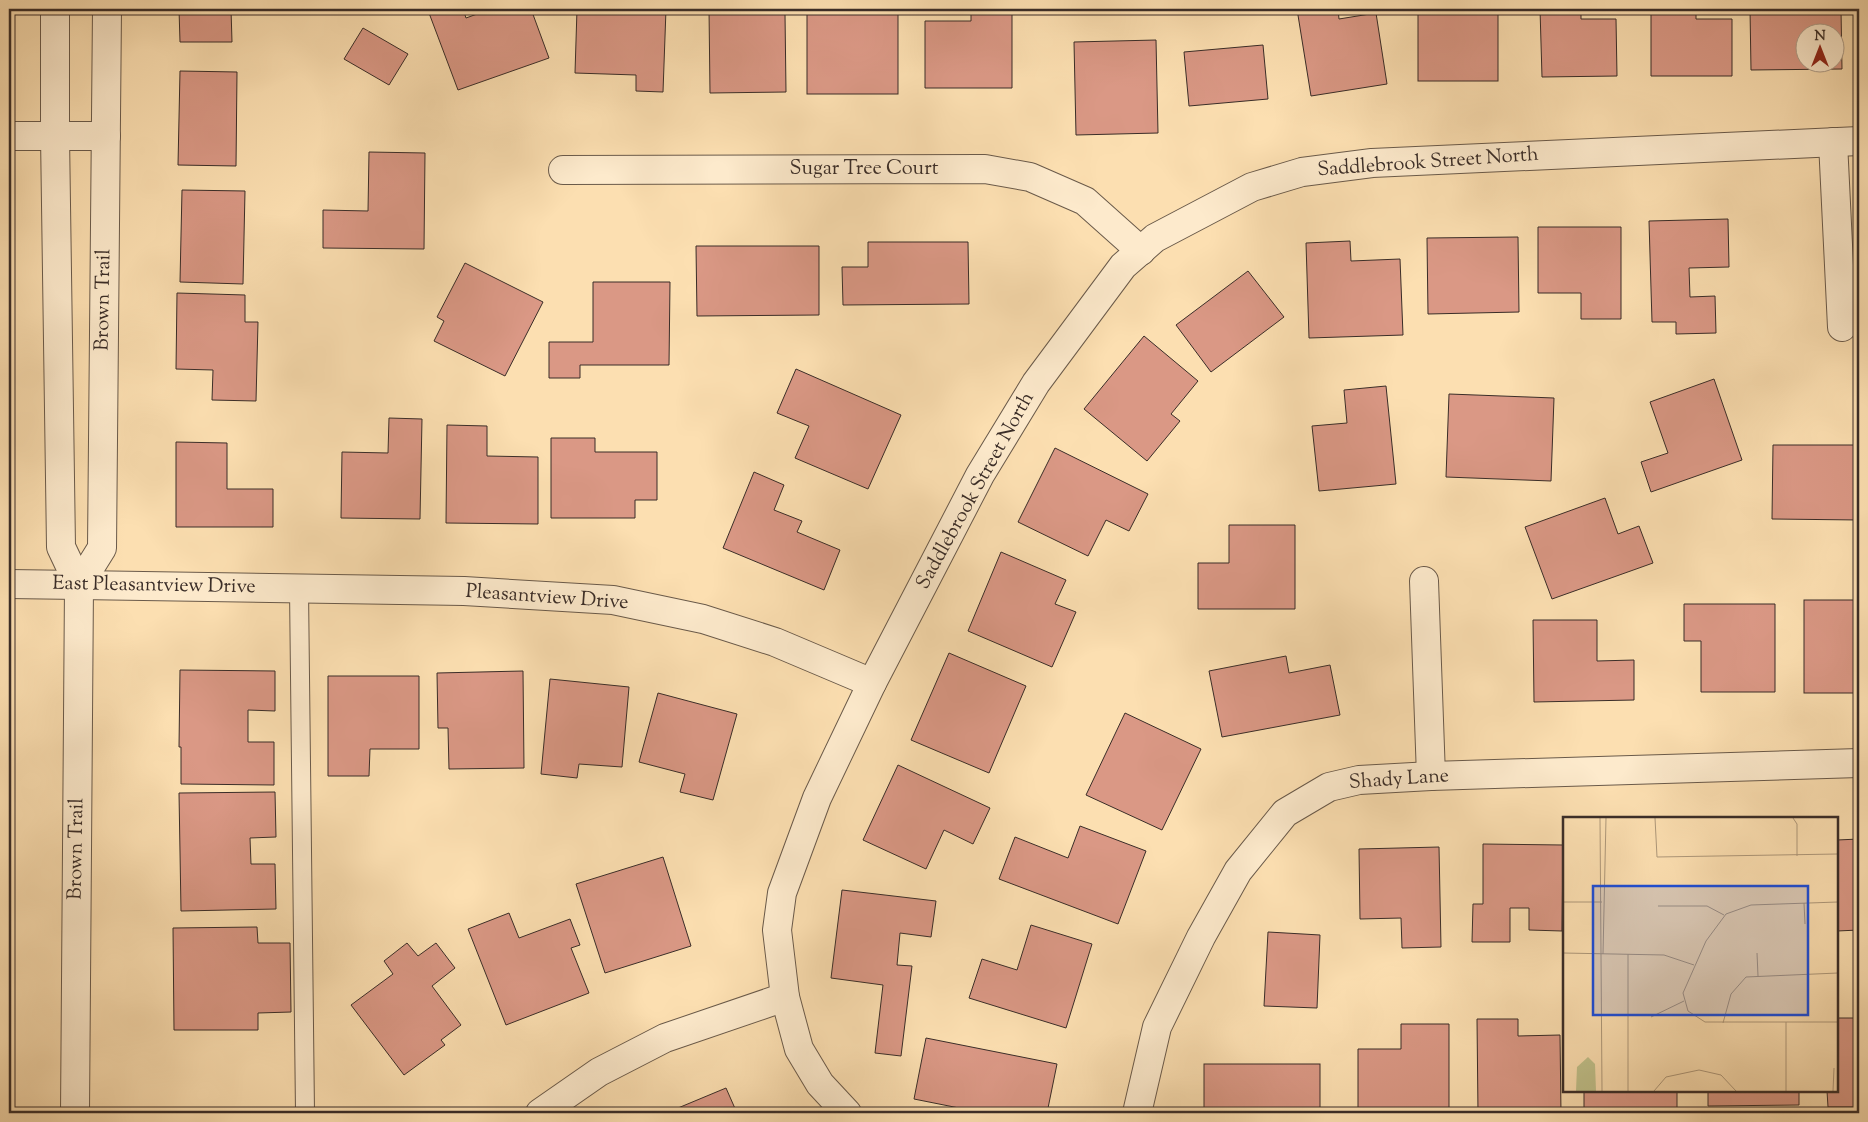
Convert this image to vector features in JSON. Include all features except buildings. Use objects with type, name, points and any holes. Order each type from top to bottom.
[{"type":"street","name":"Brown Trail","points":[[55,9],[61,547],[79,585],[74,1113]]},
{"type":"street","name":"Brown Trail","points":[[79,585],[102,548],[107,9]]},
{"type":"street","points":[[9,136],[106,136]]},
{"type":"street","name":"Saddlebrook Street North","points":[[847,1113],[820,1084],[799,1049],[784,997],[777,930],[782,893],[817,798],[872,683],[980,475],[1036,383],[1123,266],[1155,238],[1252,187],[1302,172],[1381,162],[1859,141]]},
{"type":"street","points":[[1833,142],[1842,327]]},
{"type":"street","name":"Sugar Tree Court","points":[[564,170],[985,168],[1030,176],[1086,202],[1141,251]]},
{"type":"street","points":[[1424,581],[1431,776]]},
{"type":"street","name":"East Pleasantview Drive","points":[[9,584],[299,589]]},
{"type":"street","name":"Pleasantview Drive","points":[[299,589],[464,591],[613,600],[703,619],[775,642],[872,683]]},
{"type":"street","name":"Shady Lane","points":[[1138,1113],[1157,1027],[1201,937],[1238,871],[1285,813],[1329,787],[1358,780],[1431,776],[1859,763]]},
{"type":"street","points":[[540,1113],[599,1072],[665,1038],[784,997]]},
{"type":"lane","points":[[299,589],[305,1113]]}]
